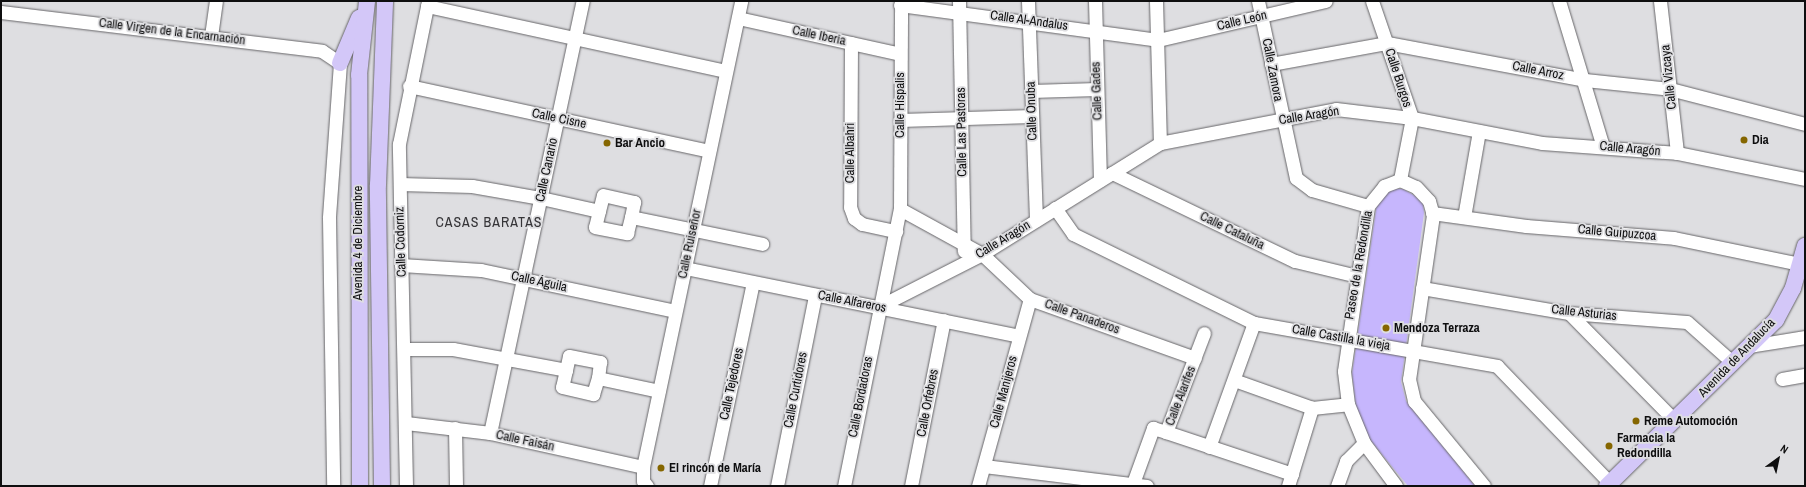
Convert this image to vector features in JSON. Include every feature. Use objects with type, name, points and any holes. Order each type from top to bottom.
[{"type":"main road","points":[[340,63],[366,1]]},
{"type":"main road","name":"Avenida 4 de Diciembre","points":[[360,486],[359,75],[366,1]]},
{"type":"main road","name":"Avenida 4 de Diciembre","points":[[382,486],[378,185],[385,1]]},
{"type":"main road","name":"Avenida de Andalucía","points":[[1609,485],[1776,320],[1793,288],[1805,246]]},
{"type":"street","points":[[211,36],[216,1]]},
{"type":"street","points":[[358,19],[360,1]]},
{"type":"street","name":"Calle Canario","points":[[490,433],[583,1]]},
{"type":"street","name":"Calle Ruiseñor","points":[[647,486],[643,481],[643,467],[725,71],[741,1]]},
{"type":"street","name":"Calle Onuba","points":[[1028,1],[1036,220]]},
{"type":"street","name":"Calle Gades","points":[[1094,1],[1100,180]]},
{"type":"street","points":[[1156,1],[1160,143]]},
{"type":"street","name":"Calle Zamora","points":[[1258,1],[1281,120],[1296,178],[1312,190],[1368,206]]},
{"type":"street","name":"Calle León","points":[[1158,40],[1326,1]]},
{"type":"street","name":"Calle Burgos","points":[[1372,1],[1412,118],[1400,180]]},
{"type":"street","points":[[1559,1],[1585,80],[1603,147]]},
{"type":"street","name":"Calle Vizcaya","points":[[1660,1],[1677,154]]},
{"type":"street","name":"Calle Al-Andalus","points":[[900,3],[959,6],[1029,20],[1158,40]]},
{"type":"street","name":"Calle Híspalis","points":[[896,231],[900,209],[900,3]]},
{"type":"street","points":[[427,4],[725,71]]},
{"type":"street","name":"Calle Codorniz","points":[[406,486],[405,349],[401,266],[399,144],[409,86],[427,4]]},
{"type":"street","name":"Calle Las Pastoras","points":[[959,6],[964,263]]},
{"type":"street","name":"Calle Virgen de la Encarnación","points":[[1,12],[211,36],[322,51],[340,63]]},
{"type":"street","name":"Calle Iberia","points":[[738,18],[900,54]]},
{"type":"street","name":"Calle Albahri","points":[[851,43],[850,207],[854,218],[862,224],[896,231]]},
{"type":"street","name":"Calle Arroz","points":[[1271,64],[1387,43],[1585,80],[1670,89],[1805,124]]},
{"type":"street","points":[[333,486],[329,218],[340,63]]},
{"type":"street","name":"Calle Cisne","points":[[409,86],[709,151]]},
{"type":"street","points":[[1031,91],[1097,89]]},
{"type":"street","name":"Calle Aragón","points":[[878,307],[982,254],[1160,143],[1336,109],[1412,118],[1542,143],[1677,154],[1805,180]]},
{"type":"street","points":[[900,120],[1032,116]]},
{"type":"street","points":[[1464,217],[1479,130]]},
{"type":"street","name":"Calle Cataluña","points":[[1112,173],[1295,262],[1357,276]]},
{"type":"street","points":[[1400,180],[1416,187],[1429,201],[1432,213],[1408,379],[1414,401],[1484,486]]},
{"type":"street","name":"Paseo de la Redondilla","points":[[1393,484],[1364,443],[1348,404],[1344,371],[1347,339],[1368,206],[1384,186],[1400,180]]},
{"type":"street","points":[[400,184],[472,186],[540,198],[599,211]]},
{"type":"street","points":[[603,196],[634,202],[631,217],[627,233],[595,227],[603,196]]},
{"type":"street","name":"Calle Castilla la vieja","points":[[1055,208],[1073,234],[1254,323],[1497,366],[1609,485]]},
{"type":"street","name":"Calle Panaderos","points":[[900,209],[982,254],[1030,299],[1195,358]]},
{"type":"street","name":"Calle Guipuzcoa","points":[[1432,213],[1674,238],[1800,264]]},
{"type":"street","points":[[631,217],[762,244]]},
{"type":"street","name":"Calle Bordadoras","points":[[844,486],[878,307],[896,231]]},
{"type":"street","name":"Calle Águila","points":[[401,266],[474,269],[523,278],[675,311]]},
{"type":"street","name":"Calle Alfareros","points":[[684,268],[1019,336]]},
{"type":"street","name":"Calle Tejedores","points":[[710,486],[754,282]]},
{"type":"street","name":"Calle Asturias","points":[[1422,288],[1569,313],[1687,322],[1732,362]]},
{"type":"street","name":"Calle Curtidores","points":[[777,486],[815,295]]},
{"type":"street","name":"Calle Manijeros","points":[[978,486],[1030,299]]},
{"type":"street","points":[[1569,313],[1674,420]]},
{"type":"street","name":"Calle Orfebres","points":[[911,486],[944,320]]},
{"type":"street","points":[[1209,447],[1254,323]]},
{"type":"street","name":"Calle Alarifes","points":[[1132,484],[1153,428],[1166,432],[1204,333]]},
{"type":"street","points":[[1748,346],[1805,336]]},
{"type":"street","points":[[405,349],[453,349],[566,370]]},
{"type":"street","points":[[569,356],[600,362],[598,378],[593,394],[562,387],[569,356]]},
{"type":"street","points":[[1782,379],[1805,375]]},
{"type":"street","points":[[598,378],[659,391]]},
{"type":"street","points":[[1234,380],[1312,408],[1348,404]]},
{"type":"street","points":[[1166,432],[1209,447],[1290,480],[1312,408]]},
{"type":"street","name":"Calle Faisán","points":[[406,423],[490,433],[643,467]]},
{"type":"street","points":[[455,428],[456,486]]},
{"type":"street","points":[[1337,486],[1346,461],[1364,443]]},
{"type":"street","points":[[984,466],[1147,486]]},
{"type":"shaded area","points":[[1391,189],[1403,189],[1415,196],[1423,204],[1424,213],[1401,382],[1406,401],[1475,486],[1408,486],[1366,435],[1356,407],[1352,374],[1377,203]]},
{"type":"place","name":"Dia","points":[[1744,140]]},
{"type":"place","name":"Bar Ancio","points":[[607,143]]},
{"type":"place","name":"Mendoza Terraza","points":[[1386,328]]},
{"type":"place","name":"Reme Automoción","points":[[1636,421]]},
{"type":"place","name":"Farmacia la Redondilla","points":[[1609,446]]},
{"type":"place","name":"El rincón de María","points":[[661,468]]},
{"type":"district","name":"CASAS BARATAS","points":[[489,222]]}]
